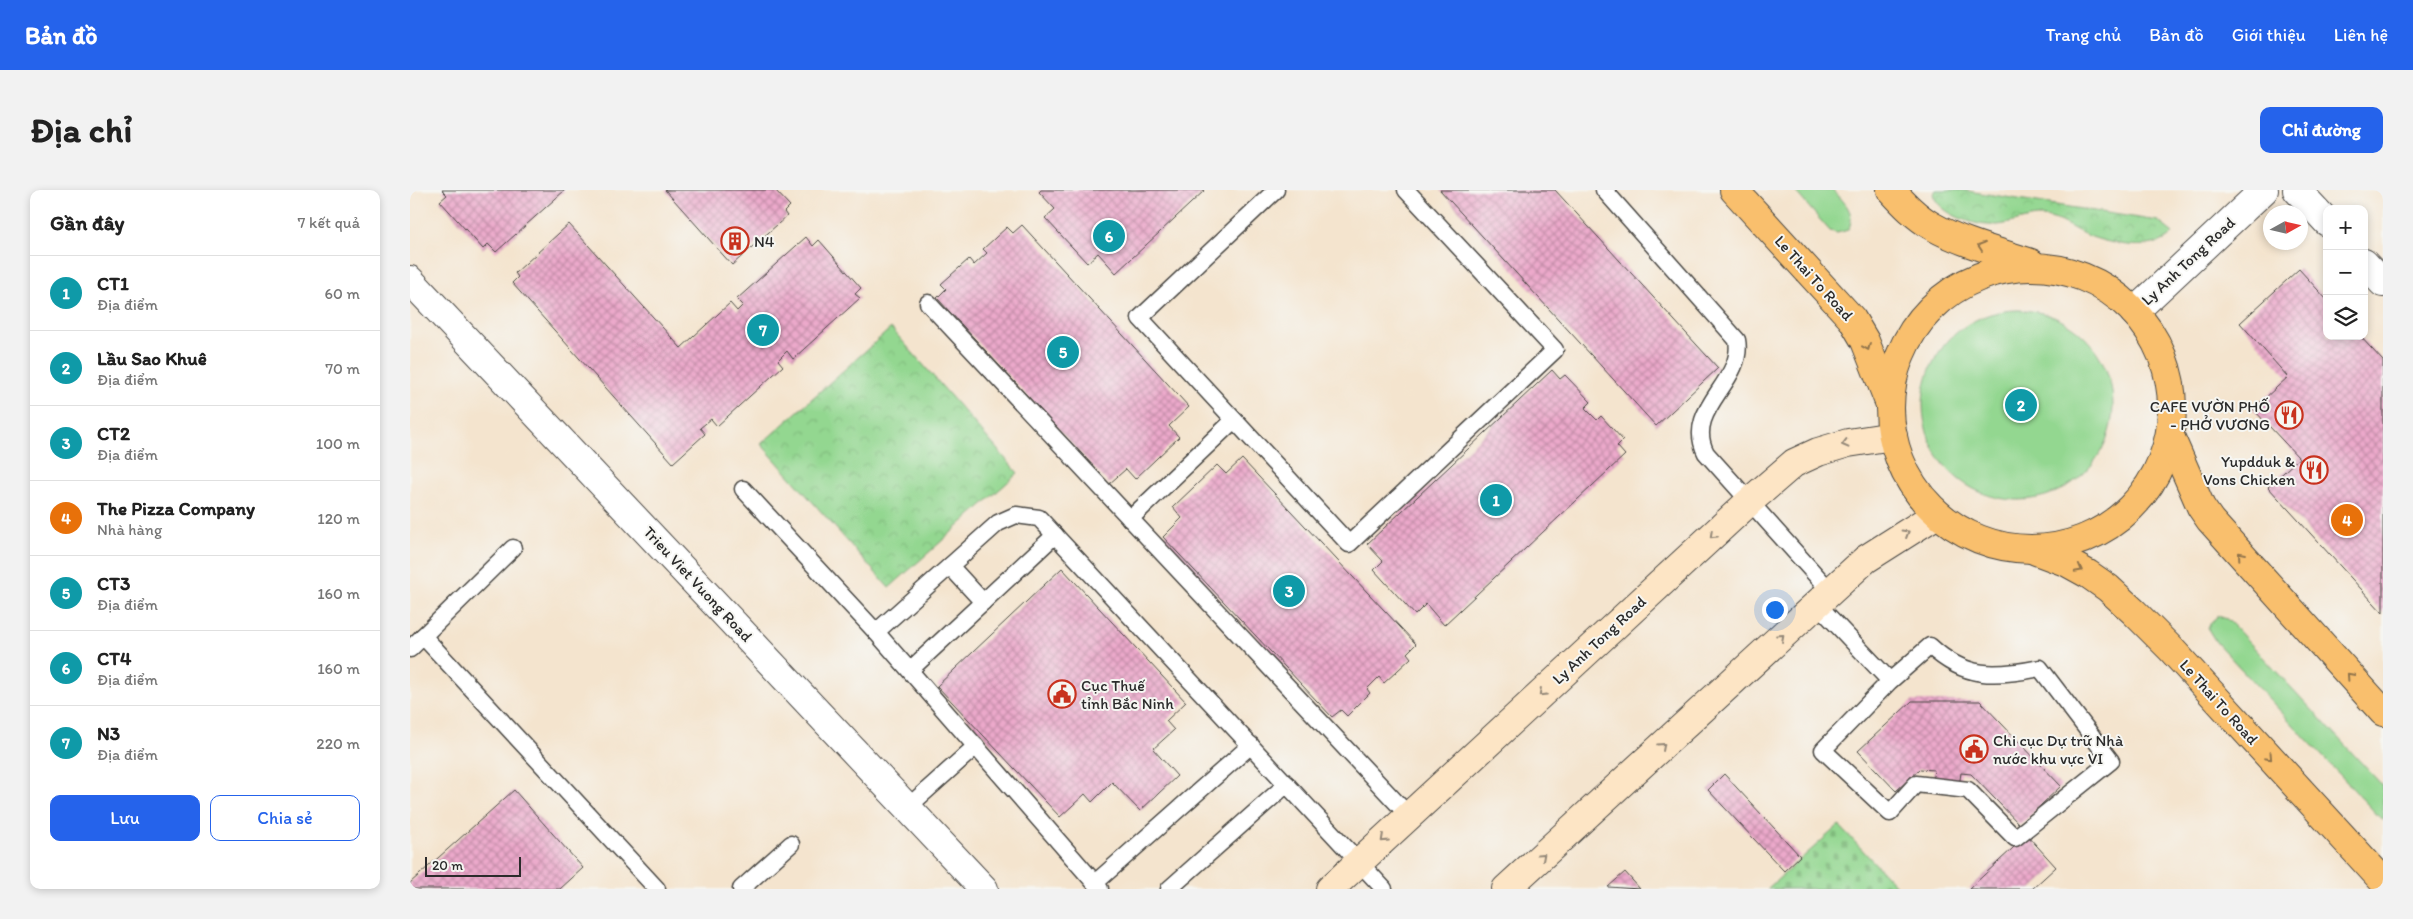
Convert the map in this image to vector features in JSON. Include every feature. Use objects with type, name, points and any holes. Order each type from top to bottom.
[{"type":"main road","name":"Le Thai To Road","points":[[1734,190],[1852,319],[1865,341],[1890,404]]},
{"type":"main road","points":[[1890,190],[1931,226],[1956,237],[2044,267],[2077,274],[2093,281],[2122,300],[2134,312],[2155,342],[2166,369],[2171,391],[2170,436],[2155,476],[2144,493],[2119,519],[2096,535],[2076,543],[2055,548],[2015,550],[1977,540],[1960,531],[1937,514],[1917,492],[1906,476],[1893,436],[1890,404],[1898,358],[1922,318],[1938,302],[1956,288],[1976,277],[2006,269],[2044,267]]},
{"type":"main road","name":"Ly Anh Tong Road","points":[[1330,889],[1750,501],[1792,465],[1818,452],[1848,443],[1893,436]]},
{"type":"main road","points":[[2170,436],[2201,507],[2210,520],[2383,712]]},
{"type":"main road","points":[[1506,889],[1876,552],[1937,514]]},
{"type":"main road","name":"Le Thai To Road","points":[[2035,550],[2068,563],[2088,574],[2121,600],[2171,649],[2383,882]]},
{"type":"street","name":"Ly Anh Tong Road","points":[[2134,312],[2264,190]]},
{"type":"street","points":[[2298,190],[2323,218]]},
{"type":"street","points":[[2368,266],[2383,283]]},
{"type":"street","name":"Trieu Viet Vuong Road","points":[[410,280],[984,889]]},
{"type":"lane","points":[[1276,190],[1140,318],[1349,544],[1555,350],[1406,190]]},
{"type":"lane","points":[[1604,190],[1737,340],[1738,358],[1710,403],[1702,420],[1701,444],[1706,453],[1750,501],[1890,681]]},
{"type":"lane","points":[[928,303],[1409,816]]},
{"type":"lane","points":[[1130,519],[1234,420]]},
{"type":"lane","points":[[743,489],[910,670],[1098,886],[1251,745]]},
{"type":"lane","points":[[876,632],[998,523],[1016,515],[1039,518],[1384,889]]},
{"type":"lane","points":[[910,670],[1055,535]]},
{"type":"lane","points":[[410,649],[513,548]]},
{"type":"lane","points":[[950,566],[983,602]]},
{"type":"lane","points":[[423,636],[657,889]]},
{"type":"lane","points":[[1930,646],[1946,661],[1976,673],[1996,674],[2040,668],[2111,761],[2015,838],[1968,790],[1916,784],[1890,813],[1823,750],[1890,681],[1930,646]]},
{"type":"lane","points":[[908,807],[976,746]]},
{"type":"lane","points":[[1169,889],[1287,784]]},
{"type":"lane","points":[[742,889],[791,844]]},
{"type":"green space","points":[[1794,190],[1833,190],[1845,203],[1850,213],[1851,218],[1848,230],[1837,233],[1830,231]]},
{"type":"green space","points":[[1936,190],[1961,190],[2158,221],[2173,233],[2156,243],[2132,245],[2098,239],[2083,234],[2061,222],[2043,217],[1997,225],[1979,224],[1951,214],[1943,208],[1933,194]]},
{"type":"green space","points":[[2018,310],[2037,312],[2054,317],[2071,326],[2085,338],[2097,352],[2106,369],[2111,386],[2113,405],[2111,424],[2106,441],[2097,458],[2085,472],[2071,484],[2054,493],[2037,498],[2018,500],[1999,498],[1982,493],[1965,484],[1951,472],[1939,458],[1930,441],[1925,424],[1923,405],[1925,386],[1930,369],[1939,352],[1951,338],[1965,326],[1982,317],[1999,312]]},
{"type":"green space","points":[[891,328],[1018,473],[889,588],[761,444]]},
{"type":"green space","points":[[2218,616],[2227,619],[2234,626],[2383,786],[2383,821],[2216,642],[2208,629],[2211,622]]},
{"type":"green space","points":[[1839,825],[1899,889],[1767,889]]},
{"type":"building","points":[[442,190],[565,190],[496,252],[488,244],[483,249],[440,201],[447,195]]},
{"type":"building","name":"N4","points":[[665,190],[775,190],[790,206],[784,212],[787,216],[732,265]]},
{"type":"building","points":[[1041,190],[1205,190],[1116,273],[1098,253],[1087,263],[1045,218],[1055,209],[1039,192]]},
{"type":"building","points":[[1440,190],[1555,190],[1718,368],[1656,426]]},
{"type":"building","points":[[569,224],[681,348],[730,303],[737,311],[743,305],[737,299],[806,237],[813,246],[819,240],[861,288],[855,294],[860,298],[793,359],[787,351],[778,360],[783,366],[717,426],[711,419],[700,428],[705,434],[673,463],[512,283],[518,277],[515,273]]},
{"type":"building","points":[[1022,225],[1189,407],[1169,426],[1179,437],[1135,479],[1126,469],[1109,484],[937,298],[946,289],[941,284],[969,259],[974,265],[987,253],[983,249],[1007,227],[1013,233]]},
{"type":"building","points":[[2299,269],[2323,296],[2323,340],[2364,340],[2383,361],[2383,613],[2268,487],[2299,458],[2253,409],[2288,377],[2240,323]]},
{"type":"building","points":[[1552,370],[1560,379],[1565,375],[1591,402],[1585,408],[1597,420],[1601,416],[1623,440],[1617,446],[1625,455],[1444,625],[1426,604],[1415,615],[1374,570],[1383,561],[1367,544]]},
{"type":"building","points":[[1242,459],[1416,644],[1407,653],[1411,658],[1384,683],[1379,677],[1367,689],[1370,693],[1347,716],[1341,710],[1332,717],[1163,537],[1182,518],[1173,507],[1217,465],[1226,474]]},
{"type":"building","name":"Cục Thuế tỉnh Bắc Ninh","points":[[1062,568],[1186,702],[1166,721],[1174,730],[1153,749],[1177,776],[1140,811],[1112,782],[1092,802],[1085,794],[1060,817],[937,686]]},
{"type":"building","points":[[1912,701],[1980,701],[2061,786],[2020,825],[1971,774],[1961,773],[1959,786],[1932,782],[1934,770],[1920,769],[1896,791],[1858,751]]},
{"type":"building","points":[[1724,774],[1800,856],[1784,871],[1708,790]]},
{"type":"building","points":[[514,790],[583,868],[560,889],[410,889],[410,883]]},
{"type":"building","points":[[2027,835],[2056,867],[2032,889],[1969,889]]},
{"type":"building","points":[[1625,872],[1640,889],[1608,887]]},
{"type":"place","name":"CT4","points":[[1109,236]]},
{"type":"place","name":"N4","points":[[735,241]]},
{"type":"place","name":"N3","points":[[763,330]]},
{"type":"place","name":"CT3","points":[[1063,352]]},
{"type":"place","name":"Lầu Sao Khuê","points":[[2021,405]]},
{"type":"place","name":"CAFE VƯỜN PHỐ - PHỞ VƯƠNG","points":[[2289,415]]},
{"type":"place","name":"Yupdduk & Vons Chicken","points":[[2314,470]]},
{"type":"place","name":"CT1","points":[[1496,500]]},
{"type":"place","name":"The Pizza Company","points":[[2347,520]]},
{"type":"place","name":"CT2","points":[[1289,591]]},
{"type":"place","name":"Cục Thuế tỉnh Bắc Ninh","points":[[1062,694]]},
{"type":"place","name":"Chi cục Dự trữ Nhà nước khu vực VI","points":[[1974,749]]}]
